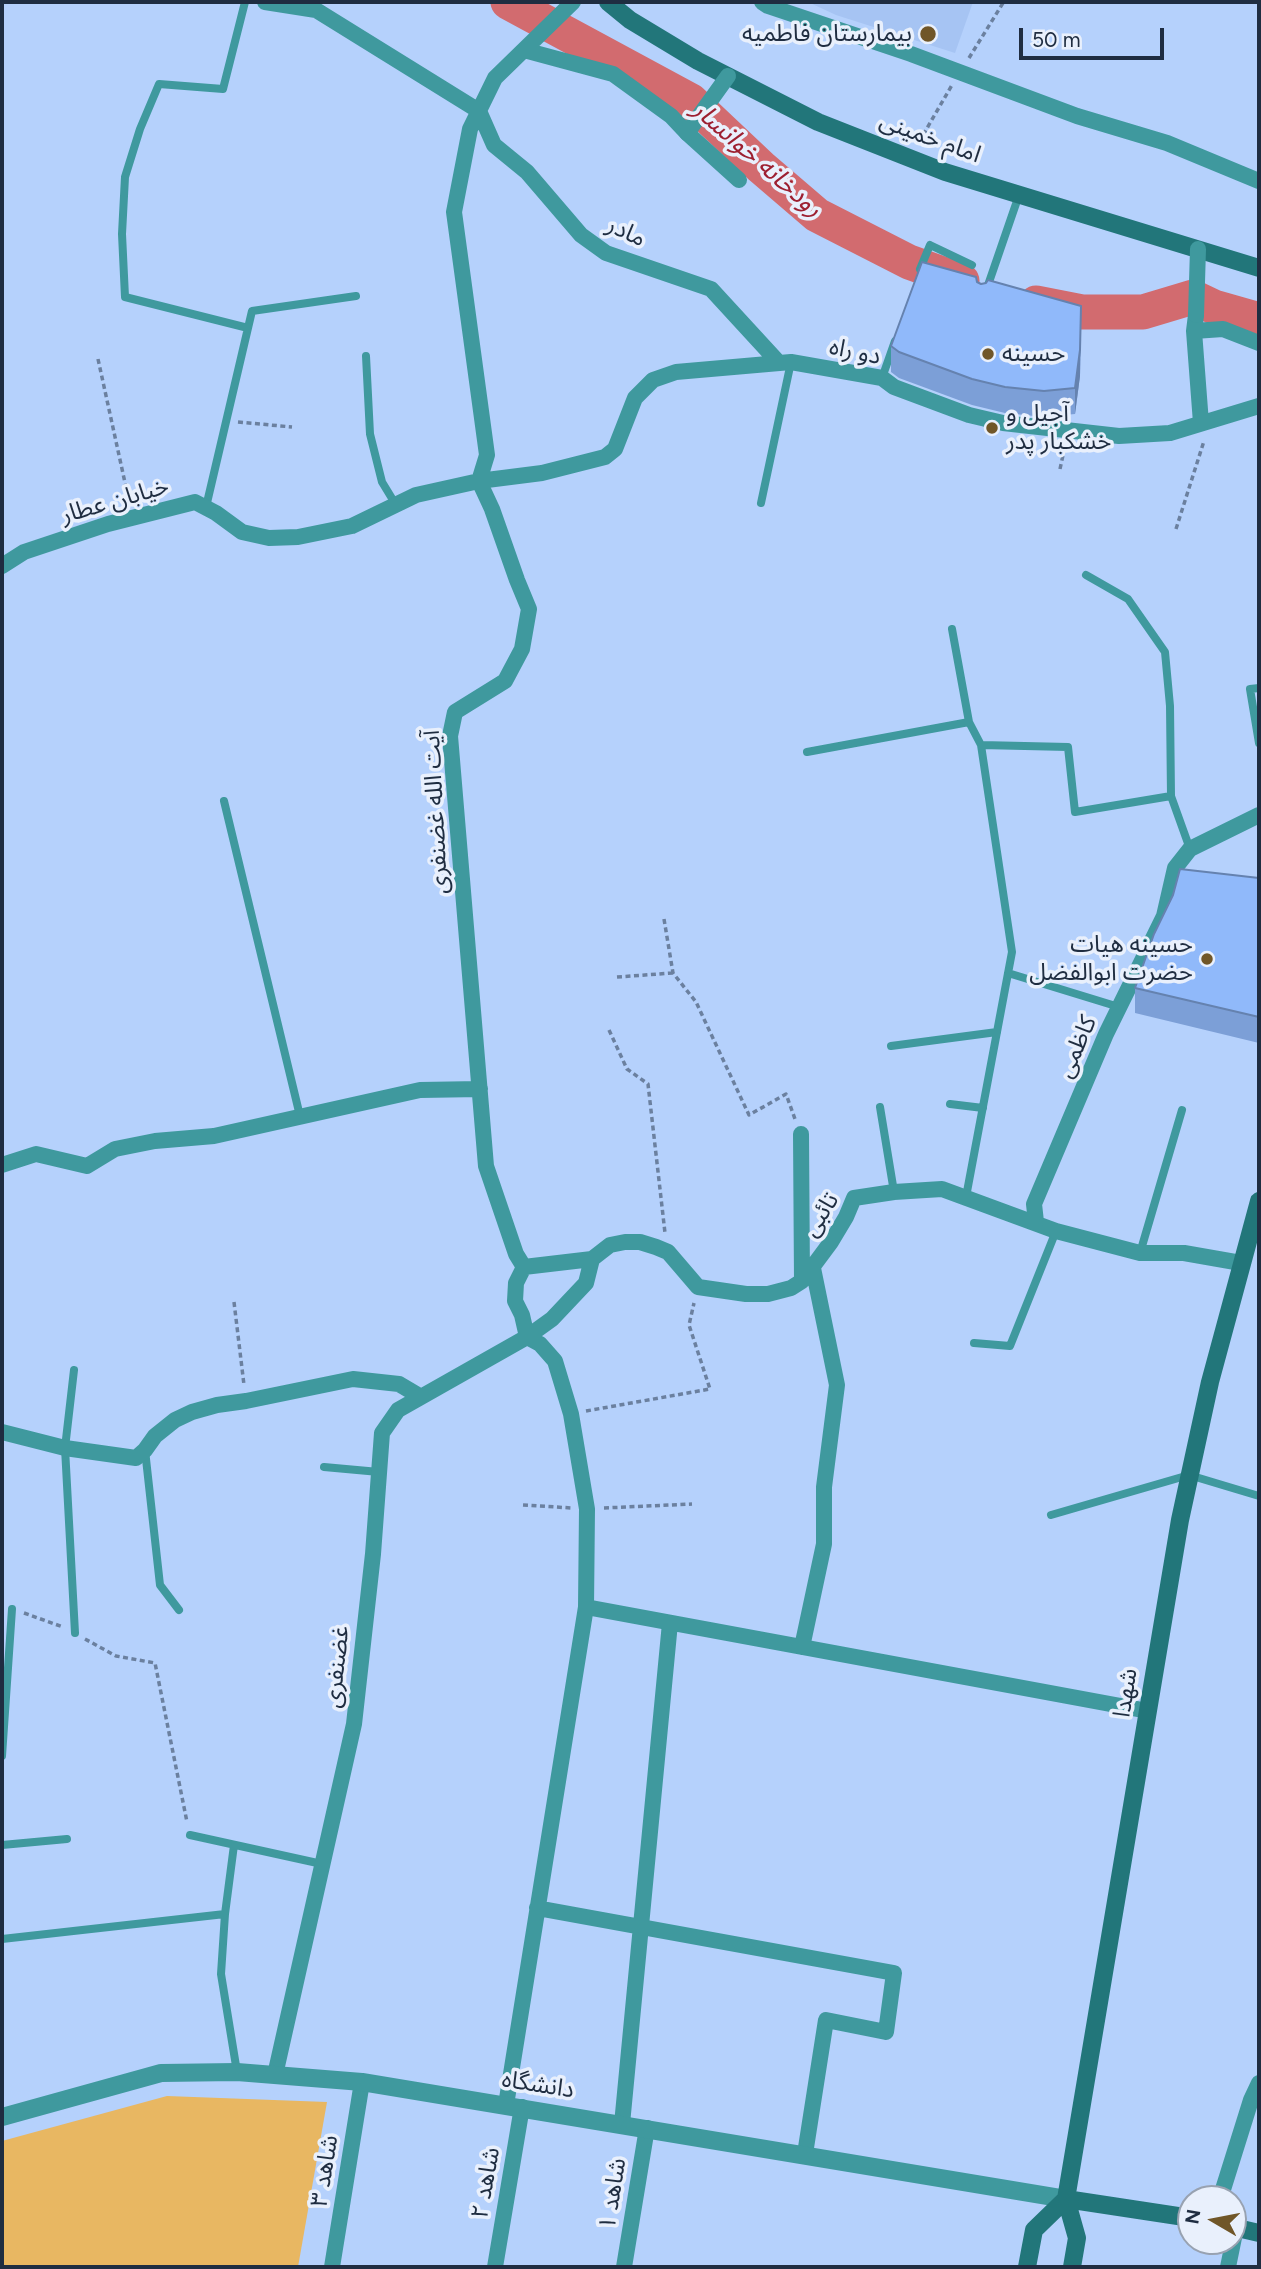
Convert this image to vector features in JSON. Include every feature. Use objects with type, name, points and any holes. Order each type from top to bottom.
[{"type":"main road","name":"امام خمینی","points":[[608,2],[630,20],[698,61],[818,122],[945,172],[1259,268]]},
{"type":"main road","name":"شهدا","points":[[1066,2199],[1180,1520],[1210,1382],[1259,1201]]},
{"type":"main road","points":[[1066,2199],[1177,2216]]},
{"type":"main road","points":[[1027,2267],[1034,2230],[1066,2199]]},
{"type":"main road","points":[[1066,2199],[1077,2238],[1072,2267]]},
{"type":"street","points":[[265,2],[316,10],[479,111]]},
{"type":"street","points":[[479,481],[487,455],[454,212],[470,129],[495,78],[573,2]]},
{"type":"street","points":[[765,4],[911,54],[1077,116],[1167,143],[1259,181]]},
{"type":"street","points":[[524,50],[613,74],[671,116],[687,134],[739,180]]},
{"type":"street","points":[[687,134],[727,76]]},
{"type":"street","name":"مادر","points":[[479,111],[494,145],[527,172],[581,235],[606,253],[711,289],[785,362]]},
{"type":"street","points":[[1198,249],[1195,323],[1206,421]]},
{"type":"street","points":[[1195,323],[1223,329],[1259,342]]},
{"type":"street","name":"دو راه","points":[[479,481],[542,474],[605,457],[615,449],[635,398],[653,380],[676,372],[785,362],[882,378],[894,387],[969,415],[1003,422],[1119,436],[1170,433],[1259,406]]},
{"type":"street","name":"خیابان عطار","points":[[2,566],[24,552],[132,517],[195,502],[242,532],[269,538],[298,537],[352,526],[416,495],[479,481]]},
{"type":"street","name":"آیت الله غضنفری","points":[[479,481],[529,609],[522,649],[505,681],[455,712],[450,736],[486,1166],[520,1261]]},
{"type":"street","points":[[1190,849],[1259,816]]},
{"type":"street","name":"کاظمی","points":[[1035,1222],[1034,1205],[1119,1007],[1164,916],[1175,868],[1190,849]]},
{"type":"street","points":[[2,1165],[36,1154],[87,1167],[115,1149],[155,1141],[214,1136],[420,1090],[480,1089]]},
{"type":"street","points":[[801,1134],[802,1281]]},
{"type":"street","name":"تائبی","points":[[698,1287],[746,1294],[768,1294],[791,1288],[802,1281],[813,1268],[846,1217],[854,1198],[942,1189],[1055,1231],[1140,1253],[1184,1253],[1241,1263]]},
{"type":"street","points":[[527,1337],[522,1315],[515,1301],[520,1261],[592,1259],[610,1245],[640,1242],[668,1252],[698,1287]]},
{"type":"street","name":"غضنفری","points":[[275,2075],[354,1724],[373,1554],[382,1433],[398,1410],[527,1337],[552,1319],[586,1283],[592,1259]]},
{"type":"street","points":[[802,1647],[824,1544],[824,1487],[837,1385],[813,1268]]},
{"type":"street","name":"شاهد ۲","points":[[495,2267],[537,1908],[586,1607],[587,1509],[571,1414],[555,1361],[540,1344],[527,1337]]},
{"type":"street","points":[[2,1432],[65,1448],[136,1458],[155,1436],[175,1420],[217,1405],[353,1379],[399,1384],[422,1397]]},
{"type":"street","points":[[586,1607],[1149,1711]]},
{"type":"street","points":[[622,2124],[670,1623]]},
{"type":"street","points":[[537,1908],[894,1973],[886,2032],[826,2020],[805,2154]]},
{"type":"street","name":"دانشگاه","points":[[2,2117],[161,2073],[237,2072],[362,2082],[1066,2199]]},
{"type":"street","name":"شاهد ۳","points":[[332,2267],[362,2082]]},
{"type":"street","points":[[1224,2185],[1251,2100],[1259,2083]]},
{"type":"street","name":"شاهد ۱","points":[[624,2267],[647,2128]]},
{"type":"lane","points":[[245,2],[223,89],[159,84],[125,177],[122,234],[125,297],[248,328]]},
{"type":"lane","points":[[985,294],[1019,194]]},
{"type":"lane","points":[[918,275],[930,246],[972,265]]},
{"type":"lane","points":[[206,508],[252,311],[356,296]]},
{"type":"lane","points":[[882,378],[896,338]]},
{"type":"lane","points":[[366,356],[370,435],[382,482],[396,505]]},
{"type":"lane","points":[[761,503],[785,362]]},
{"type":"lane","points":[[1086,575],[1128,599],[1165,652],[1170,706],[1171,796],[1190,849]]},
{"type":"lane","points":[[952,629],[969,722],[981,745],[1012,952],[966,1197]]},
{"type":"lane","points":[[1259,688],[1250,689],[1259,743]]},
{"type":"lane","points":[[807,752],[969,722]]},
{"type":"lane","points":[[981,745],[1068,747],[1075,812],[1171,796]]},
{"type":"lane","points":[[224,801],[300,1116]]},
{"type":"lane","points":[[1008,974],[1119,1007]]},
{"type":"lane","points":[[891,1046],[997,1032]]},
{"type":"lane","points":[[950,1104],[983,1108]]},
{"type":"lane","points":[[880,1107],[894,1192]]},
{"type":"lane","points":[[1140,1253],[1182,1110]]},
{"type":"lane","points":[[974,1343],[1010,1346],[1055,1231]]},
{"type":"lane","points":[[74,1370],[65,1448],[75,1633]]},
{"type":"lane","points":[[145,1450],[160,1585],[179,1610]]},
{"type":"lane","points":[[324,1467],[379,1472]]},
{"type":"lane","points":[[1051,1515],[1189,1475],[1259,1496]]},
{"type":"lane","points":[[2,1756],[12,1608]]},
{"type":"lane","points":[[190,1835],[322,1864]]},
{"type":"lane","points":[[2,1845],[67,1839]]},
{"type":"lane","points":[[234,1845],[221,1974],[237,2072]]},
{"type":"lane","points":[[2,1939],[225,1914]]},
{"type":"path","points":[[98,359],[132,517]]},
{"type":"path","points":[[226,421],[292,427]]},
{"type":"path","points":[[1176,529],[1206,421]]},
{"type":"path","points":[[1060,470],[1068,430]]},
{"type":"path","points":[[664,919],[673,973],[696,1002],[749,1115],[786,1094],[801,1134]]},
{"type":"path","points":[[617,977],[673,973]]},
{"type":"path","points":[[609,1030],[627,1069],[648,1084],[668,1252]]},
{"type":"path","points":[[571,1414],[710,1389],[689,1325],[698,1287]]},
{"type":"path","points":[[234,1302],[246,1401]]},
{"type":"path","points":[[523,1505],[587,1509],[692,1504]]},
{"type":"path","points":[[12,1608],[59,1625],[116,1656],[155,1663],[190,1835]]},
{"type":"shaded area","name":"بیمارستان فاطمیه","points":[[808,2],[973,2],[955,53],[836,15]]},
{"type":"shaded area","points":[[167,2096],[327,2102],[298,2267],[2,2267],[2,2141]]},
{"type":"building","name":"حسینه","points":[[922,262],[976,277],[981,284],[988,280],[1081,306],[1080,350],[1075,388],[1044,391],[1005,387],[972,379],[899,352],[891,346]]},
{"type":"building","name":"حسینه هیات حضرت ابوالفضل","points":[[1180,869],[1259,878],[1259,1017],[1135,988],[1154,934],[1173,895]]},
{"type":"waterway","name":"رودخانه خوانسار","points":[[508,2],[691,101],[817,215],[909,262],[962,281]]},
{"type":"waterway","name":"رودخانه خوانسار","points":[[1036,303],[1082,312],[1143,312],[1193,297],[1214,307],[1259,320]]},
{"type":"place","name":"بیمارستان فاطمیه","points":[[928,34]]},
{"type":"place","name":"حسینه","points":[[988,354]]},
{"type":"place","name":"آجیل و خشکبار پدر","points":[[992,428]]},
{"type":"place","name":"حسینه هیات حضرت ابوالفضل","points":[[1207,959]]}]
